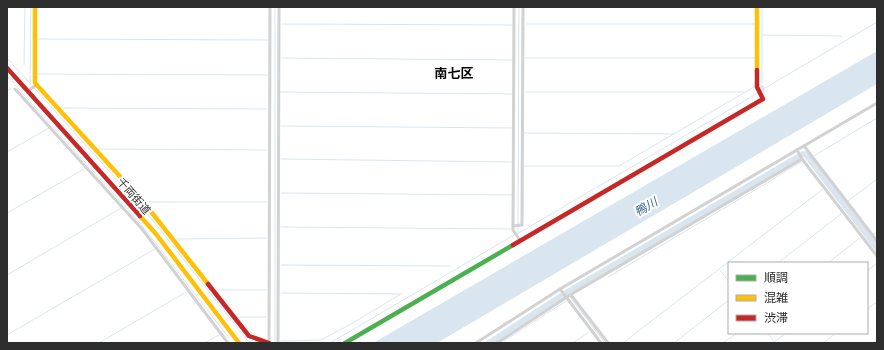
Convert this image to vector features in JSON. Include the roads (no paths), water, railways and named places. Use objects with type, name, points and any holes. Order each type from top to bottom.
[{"type":"street","points":[[35,7],[35,85],[145,204],[249,336],[269,343],[270,7]]},
{"type":"street","points":[[278,343],[279,7]]},
{"type":"street","points":[[514,7],[516,226],[514,231],[519,240]]},
{"type":"street","points":[[516,226],[522,225],[523,7]]},
{"type":"street","points":[[345,343],[763,98],[757,87],[757,7]]},
{"type":"street","name":"千両街道","points":[[7,68],[29,90],[156,234],[239,343]]},
{"type":"street","points":[[29,90],[35,85]]},
{"type":"street","points":[[15,89],[142,230],[229,343],[235,338]]},
{"type":"street","points":[[476,343],[560,289],[877,103]]},
{"type":"street","points":[[804,146],[877,241]]},
{"type":"street","points":[[797,150],[877,256]]},
{"type":"street","points":[[497,343],[567,296],[801,157]]},
{"type":"street","points":[[560,289],[608,343]]},
{"type":"street","points":[[567,296],[600,343]]},
{"type":"water","name":"鴨川","points":[[877,51],[877,84],[437,343],[373,343]]},
{"type":"waterway","points":[[24,65],[25,7]]},
{"type":"waterway","points":[[30,84],[31,7]]},
{"type":"waterway","points":[[275,7],[275,342]]},
{"type":"waterway","points":[[518,233],[519,7]]},
{"type":"waterway","points":[[762,7],[762,84]]},
{"type":"waterway","points":[[760,91],[877,22]]},
{"type":"waterway","points":[[281,24],[512,25]]},
{"type":"waterway","points":[[527,24],[755,24]]},
{"type":"waterway","points":[[762,35],[842,37]]},
{"type":"waterway","points":[[37,39],[268,40]]},
{"type":"waterway","points":[[7,58],[146,212],[248,341],[253,343]]},
{"type":"waterway","points":[[281,58],[512,60]]},
{"type":"waterway","points":[[525,58],[755,58]]},
{"type":"waterway","points":[[36,74],[268,75]]},
{"type":"waterway","points":[[7,76],[140,223],[229,338]]},
{"type":"waterway","points":[[524,166],[619,166],[754,87]]},
{"type":"waterway","points":[[7,91],[12,88]]},
{"type":"waterway","points":[[280,92],[512,94]]},
{"type":"waterway","points":[[525,92],[744,92]]},
{"type":"waterway","points":[[517,234],[758,93]]},
{"type":"waterway","points":[[60,108],[267,109]]},
{"type":"waterway","points":[[814,156],[877,118]]},
{"type":"waterway","points":[[281,126],[512,128]]},
{"type":"waterway","points":[[7,152],[49,128]]},
{"type":"waterway","points":[[524,133],[675,134]]},
{"type":"waterway","points":[[98,149],[267,150]]},
{"type":"waterway","points":[[489,343],[566,293],[803,154],[807,155],[877,248]]},
{"type":"waterway","points":[[281,159],[512,162]]},
{"type":"waterway","points":[[608,277],[801,162]]},
{"type":"waterway","points":[[7,213],[84,169]]},
{"type":"waterway","points":[[848,201],[877,179]]},
{"type":"waterway","points":[[728,262],[823,189]]},
{"type":"waterway","points":[[281,193],[512,195]]},
{"type":"waterway","points":[[146,202],[267,202]]},
{"type":"waterway","points":[[7,275],[121,208]]},
{"type":"waterway","points":[[779,262],[841,214]]},
{"type":"waterway","points":[[281,227],[511,229]]},
{"type":"waterway","points":[[873,234],[877,232]]},
{"type":"waterway","points":[[330,343],[514,235]]},
{"type":"waterway","points":[[176,239],[267,238]]},
{"type":"waterway","points":[[829,262],[860,238]]},
{"type":"waterway","points":[[7,335],[155,249]]},
{"type":"waterway","points":[[623,343],[728,262]]},
{"type":"waterway","points":[[868,270],[877,263]]},
{"type":"waterway","points":[[281,265],[450,266]]},
{"type":"waterway","points":[[720,270],[728,281]]},
{"type":"waterway","points":[[215,290],[267,290]]},
{"type":"waterway","points":[[99,343],[186,292]]},
{"type":"waterway","points":[[281,293],[400,294]]},
{"type":"waterway","points":[[281,341],[321,340],[401,294]]},
{"type":"waterway","points":[[570,297],[605,343]]},
{"type":"waterway","points":[[504,341],[566,301]]},
{"type":"waterway","points":[[674,343],[728,301]]},
{"type":"waterway","points":[[868,308],[877,302]]},
{"type":"waterway","points":[[237,317],[266,317]]},
{"type":"waterway","points":[[573,343],[589,332]]},
{"type":"waterway","points":[[723,343],[736,334]]},
{"type":"waterway","points":[[769,334],[775,343]]},
{"type":"waterway","points":[[773,343],[785,334]]},
{"type":"waterway","points":[[823,343],[835,334]]},
{"type":"waterway","points":[[204,343],[219,335]]},
{"type":"waterway","points":[[873,343],[877,340]]},
{"type":"district","name":"南七区","points":[[454,73]]}]
